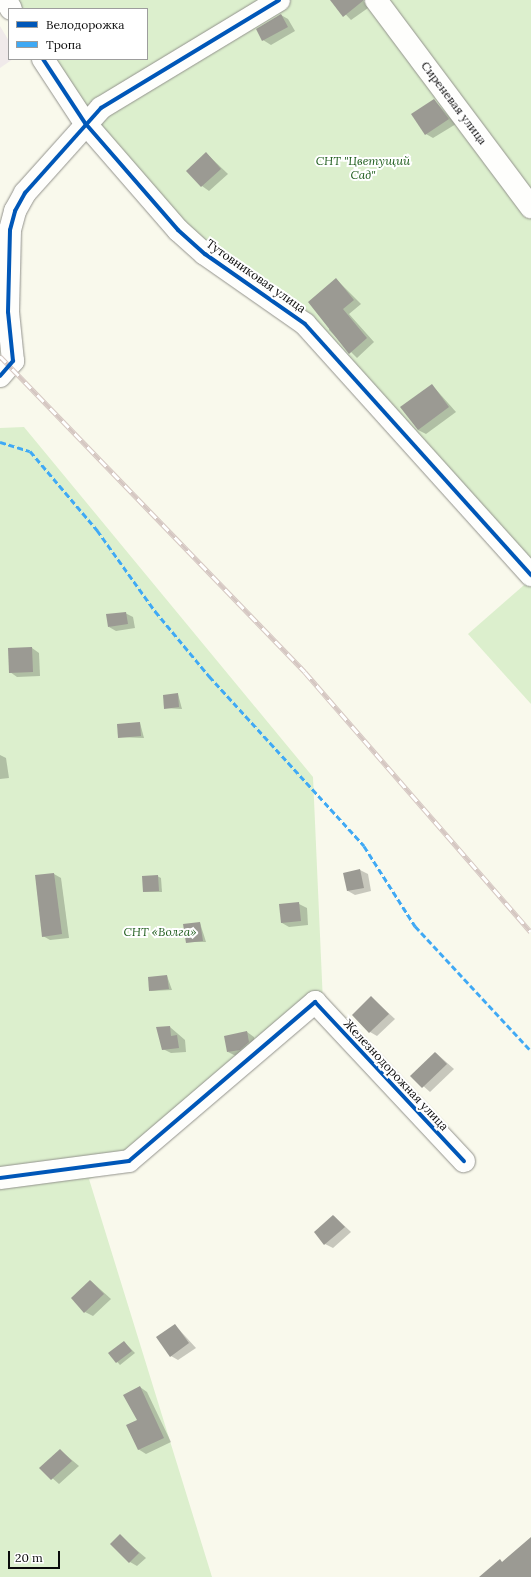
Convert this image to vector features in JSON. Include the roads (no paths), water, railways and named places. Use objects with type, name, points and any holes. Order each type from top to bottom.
[{"type":"street","points":[[0,376],[13,361],[8,306],[10,230],[15,211],[25,193],[86,122],[121,93],[279,0]]},
{"type":"street","name":"Сиреневая улица","points":[[376,0],[531,207]]},
{"type":"street","name":"Тутовниковая улица","points":[[43,60],[86,122],[178,230],[205,254],[305,324],[531,575]]},
{"type":"street","name":"Железнодорожная улица","points":[[0,1178],[129,1161],[316,1002],[464,1162]]},
{"type":"railway","points":[[0,356],[305,672],[531,932]]},
{"type":"park label","name":"СНТ \"Цветущий Сад\"","points":[[363,168]]},
{"type":"park label","name":"СНТ «Волга»","points":[[160,932]]}]
